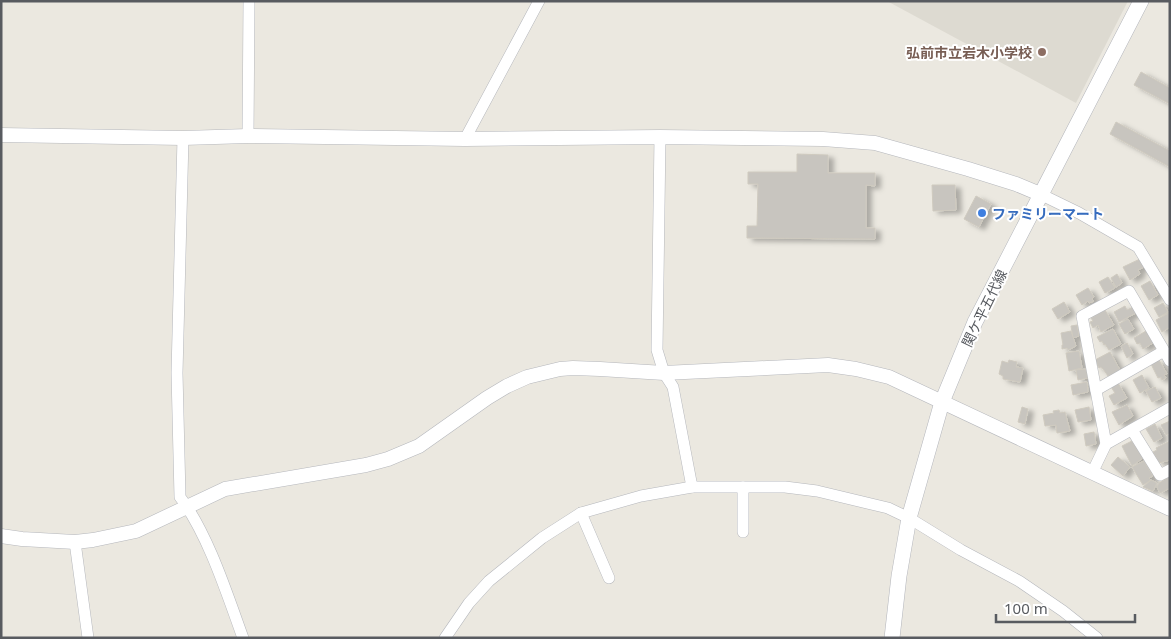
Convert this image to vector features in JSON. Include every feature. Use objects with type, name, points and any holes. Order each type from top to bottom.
[{"type":"main road","name":"関ケ平五代線","points":[[892,638],[899,576],[909,518],[942,402],[975,322],[1140,1]]},
{"type":"street","points":[[248,136],[249,1]]},
{"type":"street","points":[[466,139],[540,1]]},
{"type":"street","points":[[1,135],[466,139],[660,137],[816,139],[875,143],[968,169],[1040,194],[1079,213],[1138,247],[1170,300]]},
{"type":"street","points":[[660,137],[657,350],[664,373],[673,388],[692,487]]},
{"type":"street","points":[[183,138],[177,373],[180,497],[193,514],[243,638]]},
{"type":"street","points":[[1096,390],[1167,356],[1129,291],[1082,316],[1106,444]]},
{"type":"street","points":[[1,536],[76,542],[93,540],[136,531],[225,489],[366,465],[396,456],[432,438],[487,398],[507,386],[542,372],[574,368],[664,373],[828,365],[881,374],[1170,510]]},
{"type":"street","points":[[1092,473],[1106,444],[1170,408]]},
{"type":"street","points":[[1132,430],[1160,475],[1170,470]]},
{"type":"street","points":[[445,638],[469,603],[489,582],[542,538],[581,513],[641,496],[692,487],[785,487],[817,491],[870,503],[888,508],[909,518],[961,550],[1019,581],[1063,610],[1097,638]]},
{"type":"street","points":[[743,487],[743,532]]},
{"type":"street","points":[[581,513],[609,578]]},
{"type":"street","points":[[76,542],[88,638]]},
{"type":"shaded area","name":"弘前市立岩木小学校","points":[[887,1],[1128,1],[1076,103]]},
{"type":"building","points":[[1141,72],[1170,88],[1170,104],[1134,85]]},
{"type":"building","points":[[1116,122],[1170,151],[1170,167],[1110,134]]},
{"type":"building","points":[[797,154],[828,155],[828,173],[875,173],[875,186],[866,185],[866,228],[875,228],[875,239],[747,238],[747,226],[757,226],[758,184],[748,184],[748,172],[797,172]]},
{"type":"building","points":[[932,185],[955,185],[956,210],[933,211]]},
{"type":"building","points":[[976,196],[991,204],[979,227],[964,219]]},
{"type":"building","points":[[1140,259],[1144,267],[1138,270],[1140,274],[1130,280],[1123,267]]},
{"type":"building","points":[[1117,274],[1122,283],[1116,287],[1111,278]]},
{"type":"building","points":[[1108,277],[1115,288],[1105,293],[1099,282]]},
{"type":"building","points":[[1150,281],[1158,295],[1149,300],[1141,286]]},
{"type":"building","points":[[1088,288],[1094,297],[1092,299],[1094,301],[1089,303],[1088,301],[1082,305],[1076,295]]},
{"type":"building","points":[[1064,302],[1070,312],[1058,319],[1052,309]]},
{"type":"building","points":[[1163,303],[1168,312],[1159,317],[1154,308]]},
{"type":"building","points":[[1125,306],[1127,310],[1133,307],[1136,313],[1119,322],[1114,312]]},
{"type":"building","points":[[1105,310],[1114,325],[1101,332],[1098,325],[1093,328],[1090,322],[1093,321],[1091,318]]},
{"type":"building","points":[[1169,313],[1170,327],[1162,332],[1156,320]]},
{"type":"building","points":[[1128,319],[1134,329],[1125,334],[1119,324]]},
{"type":"building","points":[[1077,325],[1079,336],[1073,338],[1071,326]]},
{"type":"building","points":[[1113,329],[1121,344],[1109,350],[1097,337]]},
{"type":"building","points":[[1071,331],[1076,346],[1068,350],[1067,348],[1062,349],[1061,333]]},
{"type":"building","points":[[1146,331],[1153,343],[1143,349],[1134,338]]},
{"type":"building","points":[[1127,343],[1133,354],[1127,358],[1121,346]]},
{"type":"building","points":[[1079,351],[1082,368],[1069,371],[1066,353]]},
{"type":"building","points":[[1110,352],[1120,370],[1108,376],[1101,367],[1099,368],[1095,360]]},
{"type":"building","points":[[1009,360],[1017,362],[1016,367],[1023,368],[1020,382],[1003,379],[1003,376],[999,374],[1002,361],[1008,363]]},
{"type":"building","points":[[1159,360],[1167,374],[1164,375],[1166,378],[1162,380],[1161,377],[1158,378],[1151,364]]},
{"type":"building","points":[[1086,369],[1088,378],[1078,380],[1076,370]]},
{"type":"building","points":[[1142,375],[1149,388],[1140,393],[1133,380]]},
{"type":"building","points":[[1087,382],[1088,392],[1073,395],[1071,385]]},
{"type":"building","points":[[1118,383],[1127,398],[1114,405],[1109,396],[1115,393],[1111,387]]},
{"type":"building","points":[[1155,387],[1161,398],[1152,402],[1146,391]]},
{"type":"building","points":[[1127,405],[1133,416],[1119,425],[1112,412]]},
{"type":"building","points":[[1022,407],[1028,409],[1025,424],[1018,422]]},
{"type":"building","points":[[1089,407],[1091,420],[1078,422],[1075,410]]},
{"type":"building","points":[[1059,410],[1060,413],[1065,412],[1070,431],[1057,433],[1056,425],[1045,426],[1043,415]]},
{"type":"building","points":[[1170,421],[1170,433],[1166,435],[1161,425]]},
{"type":"building","points":[[1155,424],[1162,438],[1154,442],[1146,429]]},
{"type":"building","points":[[1094,432],[1096,444],[1086,446],[1084,434]]},
{"type":"building","points":[[1132,441],[1143,458],[1132,466],[1122,446]]},
{"type":"building","points":[[1170,441],[1170,460],[1159,463],[1153,452],[1157,450],[1156,448]]},
{"type":"building","points":[[1118,457],[1130,467],[1123,476],[1111,465]]},
{"type":"building","points":[[1144,461],[1153,476],[1149,478],[1151,480],[1143,485],[1132,467]]},
{"type":"building","points":[[1170,476],[1170,488],[1160,493],[1157,487],[1159,483]]},
{"type":"building","points":[[1151,480],[1157,483],[1153,491],[1143,487]]},
{"type":"place","name":"弘前市立岩木小学校","points":[[1042,52]]},
{"type":"place","name":"ファミリーマート","points":[[982,213]]}]
